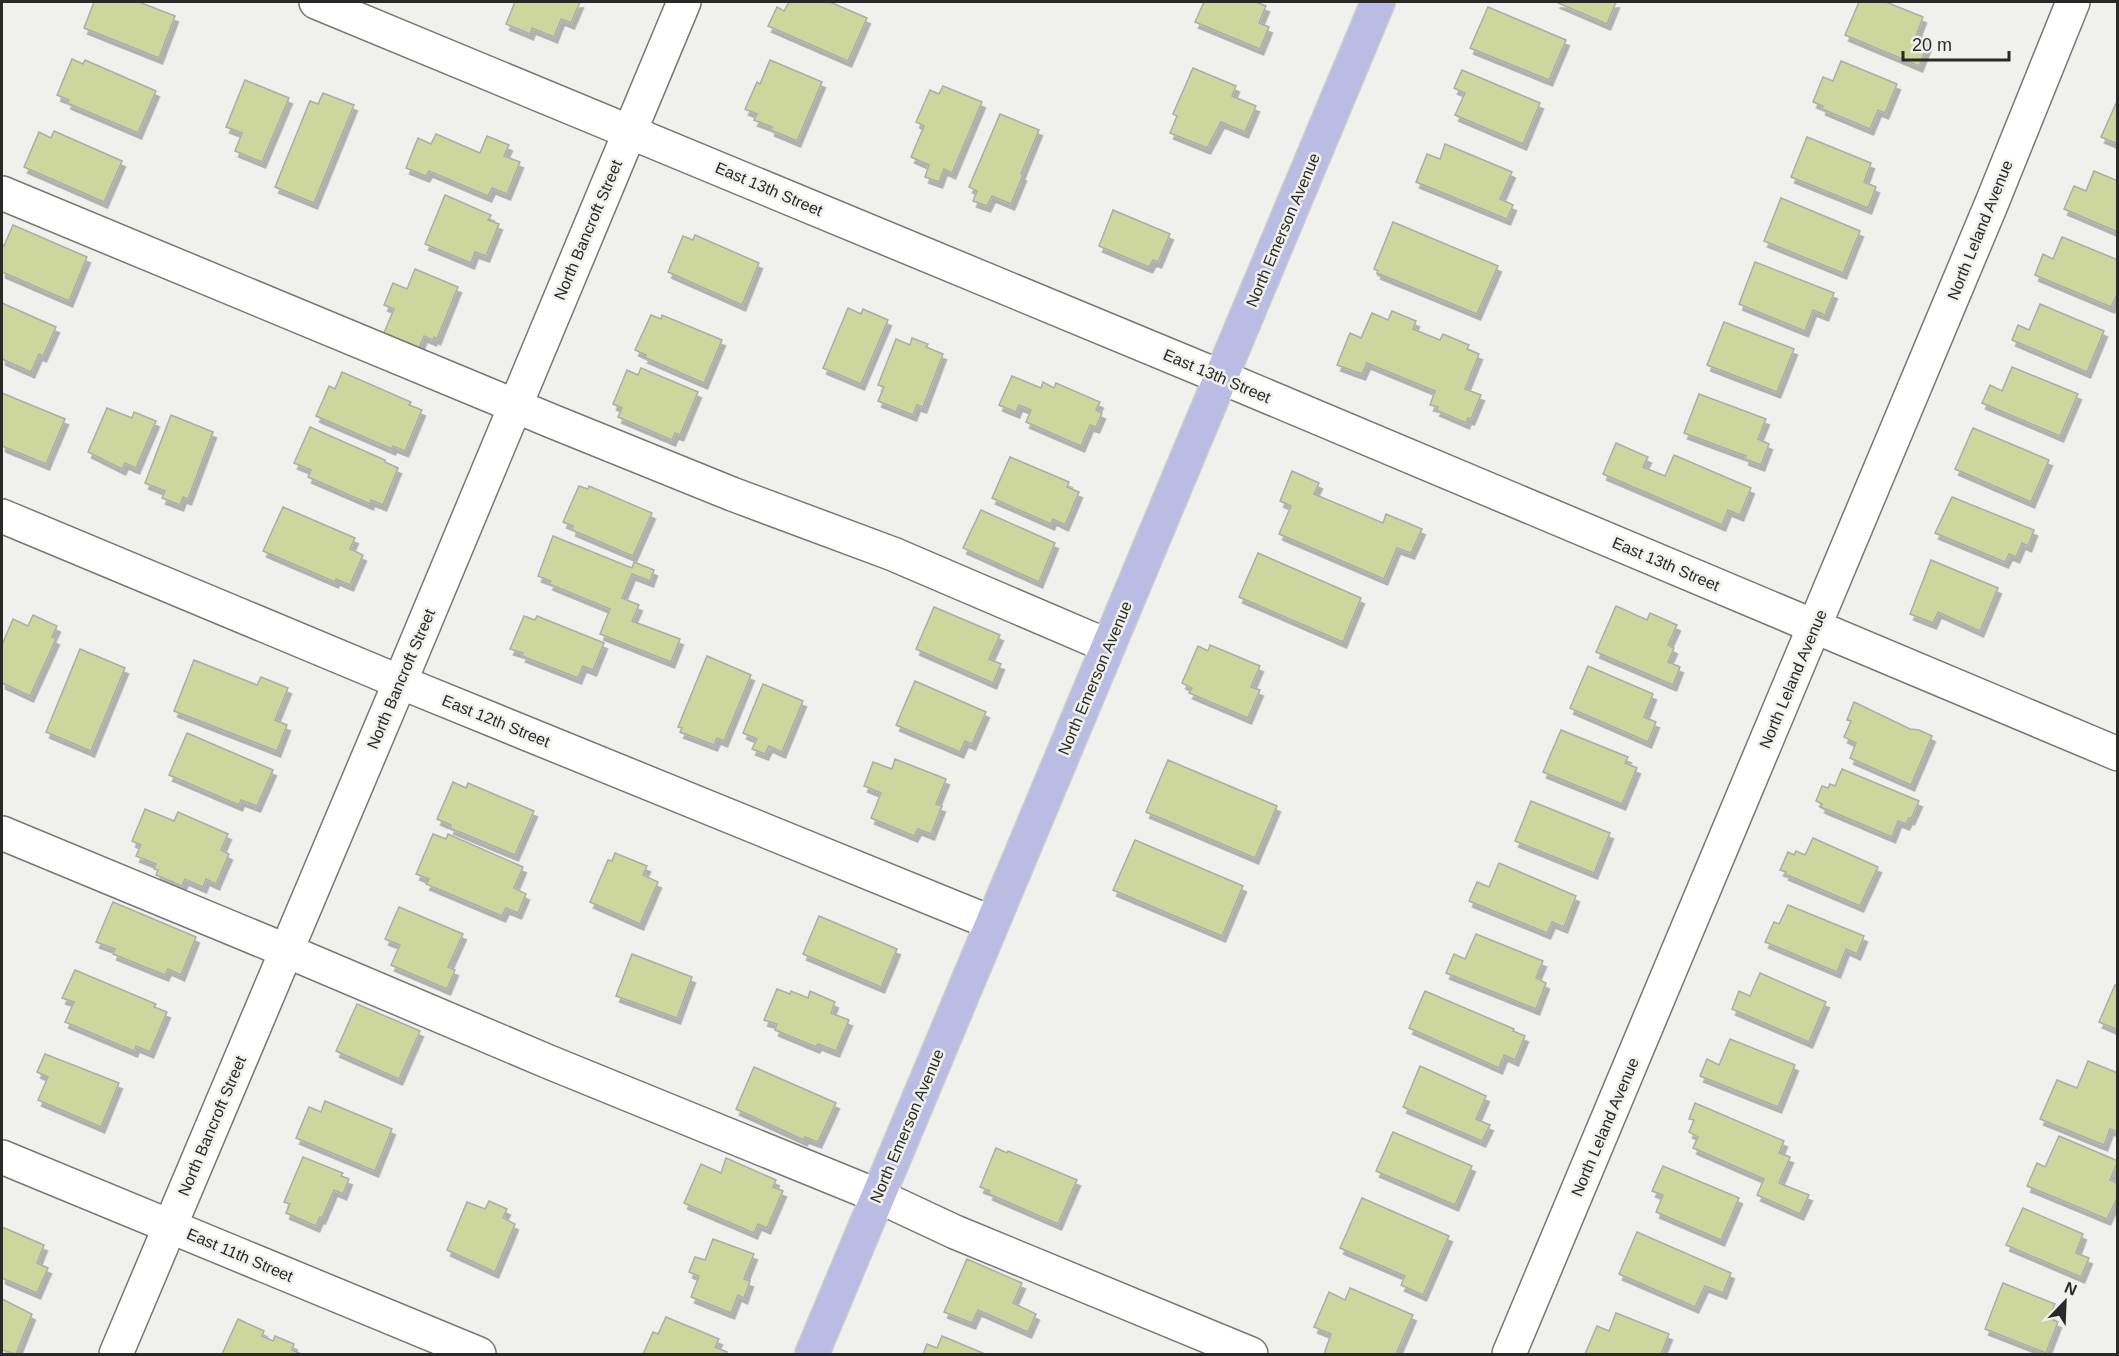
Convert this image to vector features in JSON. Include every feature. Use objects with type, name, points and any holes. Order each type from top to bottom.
[{"type":"main road","name":"North Emerson Avenue","points":[[812,1354],[1378,2]]},
{"type":"street","name":"East 13th Street","points":[[316,2],[1221,377],[2118,754]]},
{"type":"street","name":"North Bancroft Street","points":[[116,1354],[684,2]]},
{"type":"street","name":"North Leland Avenue","points":[[1509,1354],[1991,205],[2073,2]]},
{"type":"street","points":[[2,193],[514,406],[732,494],[893,554],[1108,646]]},
{"type":"street","name":"East 12th Street","points":[[2,516],[400,682],[992,923]]},
{"type":"street","points":[[2,833],[549,1062],[878,1196],[955,1232],[1251,1354]]},
{"type":"street","name":"East 11th Street","points":[[2,1157],[479,1354]]},
{"type":"building","points":[[94,2],[139,2],[175,16],[159,58],[84,28]]},
{"type":"building","points":[[515,2],[580,2],[571,23],[561,19],[554,37],[532,28],[530,34],[506,24]]},
{"type":"building","points":[[789,2],[830,2],[867,18],[848,61],[768,26],[777,7],[784,11]]},
{"type":"building","points":[[1204,2],[1256,2],[1266,6],[1259,23],[1269,27],[1260,49],[1195,22]]},
{"type":"building","points":[[1556,2],[1616,2],[1607,24]]},
{"type":"building","points":[[1859,2],[1886,2],[1923,17],[1915,39],[1928,44],[1919,66],[1845,35]]},
{"type":"building","points":[[1488,7],[1566,40],[1549,80],[1470,48]]},
{"type":"building","points":[[72,59],[83,64],[85,60],[156,91],[138,133],[67,103],[69,100],[57,95]]},
{"type":"building","points":[[770,60],[822,82],[797,141],[754,120],[757,114],[745,109],[757,82],[760,84]]},
{"type":"building","points":[[1841,61],[1897,84],[1885,113],[1878,110],[1870,129],[1822,109],[1823,106],[1813,102],[1823,77],[1833,81]]},
{"type":"building","points":[[1193,68],[1236,86],[1232,96],[1256,106],[1245,132],[1221,122],[1207,148],[1170,133],[1177,116],[1173,114]]},
{"type":"building","points":[[1462,70],[1540,103],[1523,144],[1455,115],[1465,93],[1454,88]]},
{"type":"building","points":[[245,80],[289,98],[262,162],[235,151],[242,133],[226,127]]},
{"type":"building","points":[[943,86],[982,102],[952,173],[944,169],[939,182],[925,177],[929,165],[911,157],[924,126],[916,122],[930,90],[939,94]]},
{"type":"building","points":[[323,93],[354,105],[314,203],[275,187],[310,101],[318,104]]},
{"type":"building","points":[[2118,99],[2118,144],[2101,137]]},
{"type":"building","points":[[1000,114],[1039,130],[1011,204],[992,196],[987,206],[973,201],[977,191],[969,187]]},
{"type":"building","points":[[54,131],[122,161],[104,202],[24,167],[39,132],[51,138]]},
{"type":"building","points":[[436,134],[480,153],[487,136],[509,145],[504,156],[520,162],[507,194],[492,188],[488,196],[429,171],[426,176],[406,168],[418,138],[431,144]]},
{"type":"building","points":[[1807,137],[1871,163],[1864,182],[1876,187],[1868,208],[1791,177]]},
{"type":"building","points":[[1445,144],[1512,172],[1500,199],[1513,205],[1507,219],[1416,182],[1427,154],[1440,159]]},
{"type":"building","points":[[2094,171],[2118,181],[2118,232],[2064,209],[2074,186],[2086,191]]},
{"type":"building","points":[[445,195],[491,215],[488,220],[499,224],[486,256],[475,252],[471,263],[425,244]]},
{"type":"building","points":[[1781,198],[1860,231],[1843,273],[1764,241]]},
{"type":"building","points":[[1113,210],[1170,234],[1158,262],[1153,260],[1149,267],[1099,246]]},
{"type":"building","points":[[1393,222],[1498,266],[1477,314],[1377,273],[1378,271],[1374,269]]},
{"type":"building","points":[[13,225],[87,257],[69,301],[2,272],[2,244],[4,246]]},
{"type":"building","points":[[695,235],[759,263],[742,305],[668,272],[683,236],[693,240]]},
{"type":"building","points":[[2062,237],[2118,260],[2118,292],[2111,307],[2035,275],[2043,254],[2053,259]]},
{"type":"building","points":[[1755,262],[1834,293],[1825,315],[1813,310],[1805,331],[1739,304]]},
{"type":"building","points":[[415,269],[458,287],[437,339],[434,337],[433,340],[424,336],[418,350],[383,335],[394,309],[384,305],[393,283],[407,289]]},
{"type":"building","points":[[2,303],[56,327],[43,356],[39,354],[31,372],[2,359]]},
{"type":"building","points":[[2040,304],[2104,331],[2087,372],[2012,340],[2018,325],[2029,330]]},
{"type":"building","points":[[848,308],[861,314],[863,309],[888,320],[861,384],[823,368]]},
{"type":"building","points":[[1392,311],[1416,321],[1413,329],[1440,340],[1443,334],[1469,345],[1467,349],[1479,354],[1465,389],[1481,395],[1471,419],[1468,418],[1466,423],[1430,405],[1435,391],[1367,363],[1362,374],[1337,365],[1350,333],[1361,338],[1372,313],[1388,320]]},
{"type":"building","points":[[651,315],[661,319],[662,315],[722,340],[704,383],[644,357],[646,355],[635,350]]},
{"type":"building","points":[[1724,322],[1794,349],[1777,392],[1707,365]]},
{"type":"building","points":[[912,338],[928,344],[926,347],[943,354],[923,407],[917,405],[913,415],[878,401],[884,387],[878,385],[896,339],[910,345]]},
{"type":"building","points":[[2012,367],[2078,394],[2060,436],[1982,403],[1990,385],[2002,391]]},
{"type":"building","points":[[641,368],[698,392],[680,435],[675,433],[672,440],[618,417],[622,408],[613,404],[627,370],[638,375]]},
{"type":"building","points":[[342,372],[411,402],[409,405],[422,410],[405,451],[393,446],[392,449],[316,416],[329,386],[335,389]]},
{"type":"building","points":[[1012,376],[1041,388],[1043,382],[1054,388],[1056,383],[1100,402],[1096,410],[1102,413],[1096,427],[1090,425],[1081,446],[1026,422],[1031,410],[1019,405],[1016,412],[999,405]]},
{"type":"building","points":[[2,393],[65,419],[46,464],[2,446]]},
{"type":"building","points":[[1699,394],[1766,419],[1758,439],[1769,444],[1761,465],[1745,459],[1746,456],[1684,433]]},
{"type":"building","points":[[107,408],[132,418],[134,412],[156,421],[136,468],[125,463],[122,469],[88,452]]},
{"type":"building","points":[[171,415],[213,432],[188,499],[183,497],[180,505],[162,498],[165,491],[145,483]]},
{"type":"building","points":[[310,427],[398,468],[383,505],[371,500],[370,504],[308,477],[311,470],[294,463]]},
{"type":"building","points":[[1973,428],[2049,460],[2031,502],[1955,469]]},
{"type":"building","points":[[1616,443],[1648,457],[1643,467],[1665,476],[1674,455],[1751,488],[1740,515],[1728,510],[1722,525],[1603,474]]},
{"type":"building","points":[[1010,457],[1069,482],[1067,487],[1079,492],[1065,525],[1053,519],[1051,524],[992,498]]},
{"type":"building","points":[[1292,471],[1319,483],[1314,494],[1383,523],[1386,514],[1422,529],[1411,553],[1397,548],[1384,579],[1279,534],[1291,506],[1280,501]]},
{"type":"building","points":[[579,486],[588,489],[589,486],[652,513],[633,556],[572,530],[573,526],[563,522]]},
{"type":"building","points":[[1952,497],[2034,530],[2028,546],[2022,543],[2016,557],[2009,554],[2005,562],[1935,533]]},
{"type":"building","points":[[283,507],[355,538],[350,549],[363,555],[350,585],[336,579],[335,582],[263,551]]},
{"type":"building","points":[[981,510],[1055,543],[1039,582],[963,548]]},
{"type":"building","points":[[553,536],[632,568],[634,562],[654,570],[650,581],[632,574],[622,598],[639,605],[632,621],[680,639],[671,662],[600,634],[610,609],[549,584],[551,581],[538,576]]},
{"type":"building","points":[[1258,553],[1361,598],[1343,642],[1239,597]]},
{"type":"building","points":[[1931,560],[1998,588],[1980,631],[1938,612],[1933,623],[1910,614]]},
{"type":"building","points":[[1616,606],[1647,620],[1650,613],[1677,625],[1668,645],[1674,648],[1668,662],[1680,667],[1673,685],[1596,652]]},
{"type":"building","points":[[934,607],[1000,635],[989,659],[1001,664],[993,683],[916,649]]},
{"type":"building","points":[[33,615],[57,626],[52,637],[56,639],[30,696],[2,683],[2,645],[13,619],[28,626]]},
{"type":"building","points":[[524,616],[535,620],[537,616],[604,643],[593,670],[583,666],[578,678],[510,649]]},
{"type":"building","points":[[1210,645],[1260,666],[1251,687],[1260,690],[1248,718],[1189,693],[1192,688],[1182,683],[1198,646],[1208,651]]},
{"type":"building","points":[[80,649],[125,668],[91,751],[46,732]]},
{"type":"building","points":[[707,656],[751,675],[724,741],[717,738],[714,745],[680,732],[682,728],[678,727]]},
{"type":"building","points":[[194,660],[257,685],[261,677],[288,688],[275,720],[287,725],[277,751],[174,711]]},
{"type":"building","points":[[1588,666],[1653,694],[1644,717],[1656,722],[1648,742],[1570,708]]},
{"type":"building","points":[[915,681],[986,712],[972,744],[965,741],[960,752],[896,725]]},
{"type":"building","points":[[763,684],[803,701],[782,752],[769,746],[765,754],[752,749],[757,739],[743,733]]},
{"type":"building","points":[[1854,702],[1910,729],[1932,736],[1911,785],[1850,758],[1856,743],[1844,737],[1851,721],[1847,720]]},
{"type":"building","points":[[1561,730],[1628,757],[1625,763],[1637,768],[1622,804],[1543,772]]},
{"type":"building","points":[[187,733],[273,770],[257,806],[241,800],[239,805],[169,775]]},
{"type":"building","points":[[895,759],[946,779],[936,804],[942,806],[931,834],[918,829],[914,836],[871,818],[881,793],[864,786],[873,762],[892,769]]},
{"type":"building","points":[[1168,760],[1277,806],[1255,858],[1146,812]]},
{"type":"building","points":[[1842,769],[1919,801],[1911,819],[1909,818],[1906,824],[1898,821],[1892,837],[1821,807],[1822,804],[1816,801],[1822,786],[1828,788],[1830,784],[1835,786]]},
{"type":"building","points":[[453,782],[466,788],[468,783],[534,811],[515,855],[450,828],[451,825],[437,819]]},
{"type":"building","points":[[1531,801],[1610,833],[1594,873],[1515,841]]},
{"type":"building","points":[[145,809],[174,821],[178,812],[228,834],[221,850],[229,854],[216,884],[206,879],[203,887],[185,879],[182,886],[156,875],[158,870],[154,869],[156,864],[136,856],[141,845],[132,841]]},
{"type":"building","points":[[433,834],[446,839],[448,834],[523,867],[514,888],[526,894],[518,913],[506,908],[502,916],[426,884],[429,879],[416,874]]},
{"type":"building","points":[[1813,838],[1878,867],[1860,906],[1780,870],[1788,852],[1794,855],[1796,851],[1805,855]]},
{"type":"building","points":[[1135,840],[1243,886],[1222,936],[1113,890]]},
{"type":"building","points":[[615,853],[647,866],[643,875],[658,882],[640,924],[590,902],[608,860],[612,861]]},
{"type":"building","points":[[1499,863],[1576,896],[1564,927],[1552,922],[1547,933],[1469,901],[1477,882],[1489,887]]},
{"type":"building","points":[[113,902],[196,937],[181,975],[168,969],[165,975],[113,954],[115,949],[96,942]]},
{"type":"building","points":[[1788,905],[1864,936],[1857,954],[1846,949],[1837,972],[1765,942],[1774,922],[1779,924]]},
{"type":"building","points":[[399,907],[463,934],[448,967],[455,970],[447,989],[391,965],[400,945],[385,939]]},
{"type":"building","points":[[819,916],[897,949],[881,987],[803,954]]},
{"type":"building","points":[[1476,934],[1543,961],[1536,978],[1546,983],[1536,1009],[1446,973],[1454,954],[1465,959]]},
{"type":"building","points":[[632,954],[692,977],[677,1018],[616,996]]},
{"type":"building","points":[[75,970],[156,1004],[154,1007],[167,1012],[150,1052],[136,1046],[134,1051],[65,1022],[74,1002],[62,998]]},
{"type":"building","points":[[1760,973],[1826,1002],[1809,1042],[1732,1009],[1739,991],[1750,996]]},
{"type":"building","points":[[2115,985],[2118,986],[2118,1030],[2099,1022]]},
{"type":"building","points":[[777,989],[790,994],[791,991],[808,998],[810,991],[835,1002],[831,1013],[849,1020],[836,1051],[818,1044],[816,1047],[775,1030],[777,1024],[764,1020]]},
{"type":"building","points":[[1425,991],[1514,1029],[1513,1031],[1525,1036],[1515,1060],[1504,1055],[1499,1068],[1409,1028]]},
{"type":"building","points":[[357,1004],[420,1031],[399,1079],[336,1051]]},
{"type":"building","points":[[1730,1039],[1795,1065],[1778,1107],[1700,1076],[1707,1059],[1719,1065]]},
{"type":"building","points":[[45,1054],[119,1083],[101,1127],[38,1100],[48,1077],[37,1072]]},
{"type":"building","points":[[2088,1061],[2118,1073],[2118,1132],[2110,1129],[2104,1145],[2040,1119],[2057,1080],[2077,1088]]},
{"type":"building","points":[[1420,1066],[1486,1096],[1476,1119],[1490,1125],[1482,1141],[1403,1107]]},
{"type":"building","points":[[754,1067],[836,1103],[818,1142],[805,1137],[804,1140],[736,1109]]},
{"type":"building","points":[[325,1101],[392,1129],[375,1171],[296,1138],[309,1107],[321,1112]]},
{"type":"building","points":[[1695,1103],[1784,1141],[1779,1153],[1790,1157],[1779,1183],[1809,1195],[1800,1214],[1757,1195],[1764,1179],[1693,1148],[1698,1137],[1689,1132],[1694,1120],[1689,1119]]},
{"type":"building","points":[[1393,1132],[1472,1166],[1455,1205],[1376,1171]]},
{"type":"building","points":[[2059,1136],[2118,1161],[2110,1180],[2118,1184],[2118,1196],[2107,1219],[2027,1186],[2037,1163],[2045,1167]]},
{"type":"building","points":[[996,1148],[1077,1180],[1058,1224],[989,1194],[990,1191],[980,1187]]},
{"type":"building","points":[[303,1157],[343,1173],[341,1176],[349,1179],[343,1194],[334,1190],[316,1226],[286,1213],[290,1204],[284,1202]]},
{"type":"building","points":[[726,1158],[776,1180],[773,1187],[783,1191],[767,1228],[758,1224],[754,1233],[684,1203],[701,1164],[721,1173]]},
{"type":"building","points":[[1663,1166],[1739,1198],[1721,1240],[1656,1212],[1663,1195],[1652,1191]]},
{"type":"building","points":[[1362,1198],[1449,1236],[1423,1295],[1401,1285],[1405,1276],[1340,1248]]},
{"type":"building","points":[[489,1201],[507,1209],[503,1218],[515,1224],[495,1272],[447,1250],[467,1202],[485,1209]]},
{"type":"building","points":[[2023,1208],[2083,1234],[2076,1253],[2089,1258],[2081,1277],[2006,1245]]},
{"type":"building","points":[[2,1227],[44,1245],[37,1263],[48,1268],[37,1293],[2,1278]]},
{"type":"building","points":[[1637,1232],[1731,1273],[1723,1293],[1705,1286],[1695,1307],[1619,1274]]},
{"type":"building","points":[[713,1239],[754,1254],[744,1279],[750,1281],[744,1298],[738,1295],[731,1313],[691,1297],[699,1276],[689,1272],[695,1257],[705,1260]]},
{"type":"building","points":[[967,1259],[1022,1283],[1013,1303],[1036,1314],[1028,1332],[978,1310],[972,1323],[944,1312]]},
{"type":"building","points":[[2003,1283],[2055,1304],[2049,1318],[2058,1322],[2046,1353],[1985,1329]]},
{"type":"building","points":[[1350,1288],[1413,1315],[1396,1354],[1324,1354],[1331,1334],[1314,1327],[1329,1292],[1345,1300]]},
{"type":"building","points":[[2,1299],[32,1314],[16,1354],[2,1350]]},
{"type":"building","points":[[1616,1313],[1669,1334],[1661,1354],[1585,1354],[1597,1326],[1609,1331]]},
{"type":"building","points":[[666,1317],[719,1339],[715,1347],[727,1352],[726,1354],[643,1354],[653,1332],[658,1334]]},
{"type":"building","points":[[238,1319],[264,1331],[262,1336],[273,1341],[275,1336],[294,1344],[292,1350],[301,1354],[222,1354]]},
{"type":"building","points":[[942,1336],[985,1354],[923,1354],[927,1344],[937,1348]]}]
